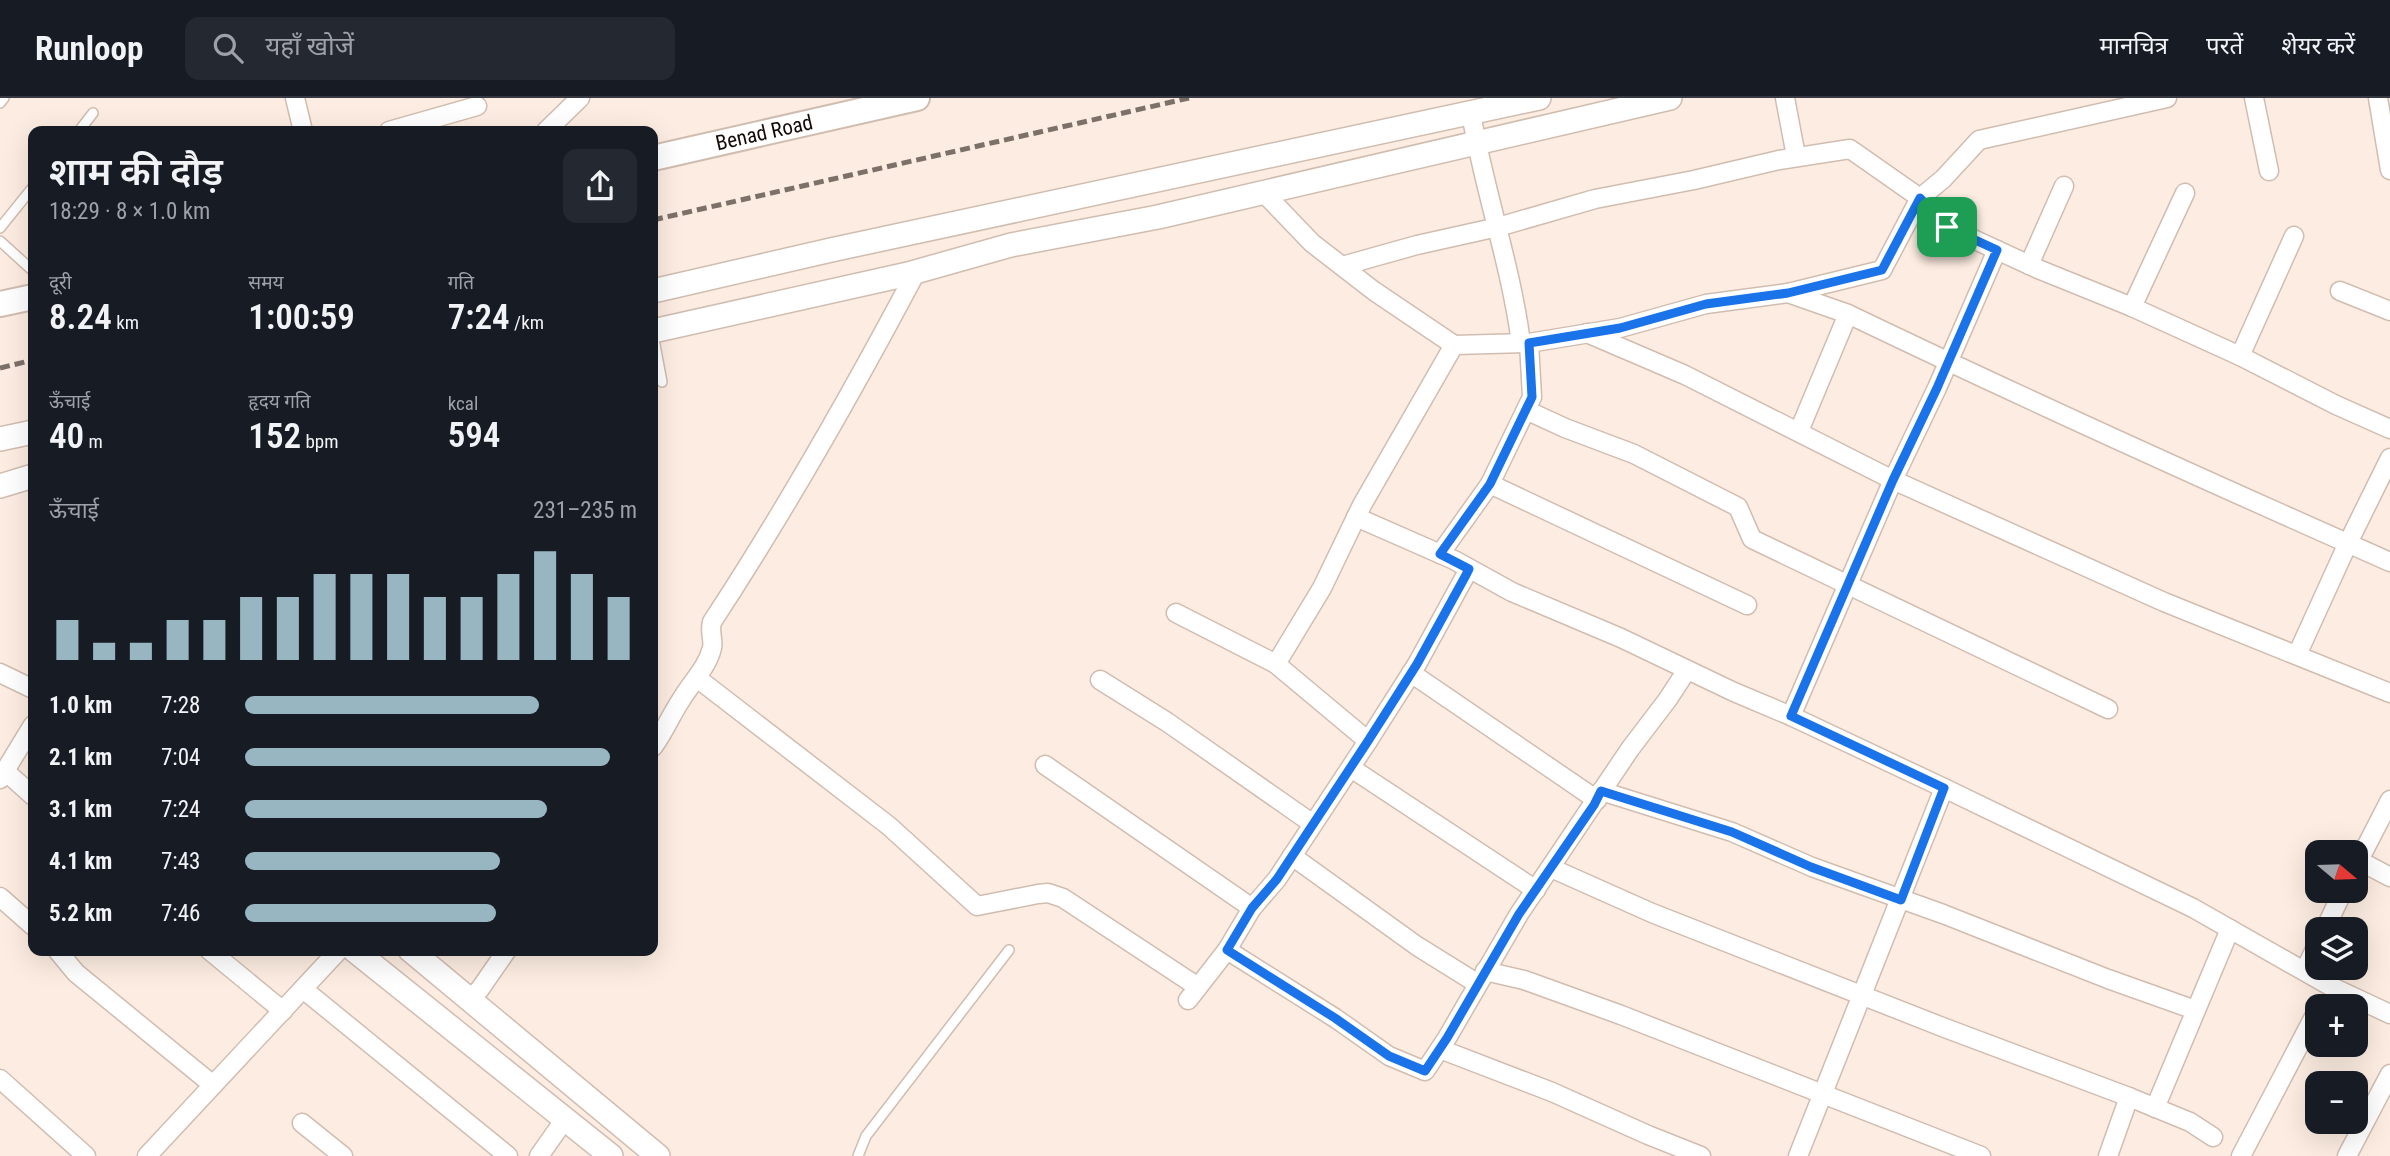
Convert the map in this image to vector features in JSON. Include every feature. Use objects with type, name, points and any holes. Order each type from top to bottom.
[{"type":"main road","name":"Benad Road","points":[[658,157],[917,98]]},
{"type":"main road","points":[[0,304],[28,298]]},
{"type":"street","points":[[295,98],[302,126]]},
{"type":"street","points":[[551,126],[580,98]]},
{"type":"street","points":[[658,290],[1539,98]]},
{"type":"street","points":[[658,332],[916,272],[1011,245],[1158,217],[1670,98]]},
{"type":"street","points":[[1785,98],[1796,156]]},
{"type":"street","points":[[1264,192],[1312,243],[1374,291],[1454,345],[1525,343],[1620,328],[1706,304],[1788,293],[1882,270],[1920,198],[1943,179],[1979,139],[2166,98]]},
{"type":"street","points":[[2254,98],[2269,171]]},
{"type":"street","points":[[2378,98],[2390,170]]},
{"type":"street","points":[[407,126],[477,106]]},
{"type":"street","points":[[1440,554],[1490,484],[1532,397],[1525,343],[1471,113]]},
{"type":"street","points":[[1342,266],[1417,244],[1498,227],[1595,199],[1694,180],[1796,156],[1850,149],[1920,198],[1947,227],[2240,356],[2390,429]]},
{"type":"street","points":[[2029,265],[2064,186]]},
{"type":"street","points":[[2132,307],[2185,193]]},
{"type":"street","points":[[2240,356],[2294,236]]},
{"type":"street","points":[[1791,716],[1893,480],[1997,250]]},
{"type":"street","points":[[658,739],[697,678],[712,648],[712,622],[770,530],[916,272]]},
{"type":"street","points":[[2340,291],[2390,311]]},
{"type":"street","points":[[1788,293],[1848,314],[2230,492],[2390,562]]},
{"type":"street","points":[[1799,431],[1848,314]]},
{"type":"street","points":[[1587,333],[1685,375],[1893,480],[2164,602],[2390,693]]},
{"type":"street","points":[[1276,664],[1322,588],[1356,517],[1454,345]]},
{"type":"street","points":[[1526,410],[1634,454],[1738,507],[1752,539],[2108,709]]},
{"type":"street","points":[[0,439],[28,433]]},
{"type":"street","points":[[2297,655],[2347,543],[2390,458]]},
{"type":"street","points":[[0,486],[28,478]]},
{"type":"street","points":[[1490,484],[1748,605]]},
{"type":"street","points":[[1356,517],[1440,554],[1512,592],[1621,638],[1944,788],[2193,908],[2305,970]]},
{"type":"street","points":[[697,678],[889,825],[977,906],[1048,893],[1063,898],[1193,993],[1227,950],[1252,908],[1277,879],[1351,768],[1412,673],[1469,569]]},
{"type":"street","points":[[1176,613],[1276,664],[1368,741]]},
{"type":"street","points":[[1227,950],[1335,1018],[1389,1056],[1425,1071],[1536,890],[1687,670]]},
{"type":"street","points":[[0,673],[28,687]]},
{"type":"street","points":[[1412,673],[1599,795],[1732,832],[1811,867],[2195,1010]]},
{"type":"street","points":[[1100,681],[1167,722],[1313,824]]},
{"type":"street","points":[[28,734],[3,775],[28,792]]},
{"type":"street","points":[[1045,765],[1252,908]]},
{"type":"street","points":[[1351,768],[1536,890]]},
{"type":"street","points":[[1798,1156],[1944,788]]},
{"type":"street","points":[[2368,842],[2390,800]]},
{"type":"street","points":[[1292,856],[1417,946],[1482,978],[1524,980],[1597,1006],[1981,1156]]},
{"type":"street","points":[[1551,868],[1652,913],[2129,1097],[2189,1122],[2213,1137]]},
{"type":"street","points":[[2368,868],[2390,877]]},
{"type":"street","points":[[0,897],[28,922]]},
{"type":"street","points":[[2155,1108],[2230,929]]},
{"type":"street","points":[[62,956],[76,973],[213,1085]]},
{"type":"street","points":[[216,956],[283,1011]]},
{"type":"street","points":[[147,1156],[333,956]]},
{"type":"street","points":[[361,956],[611,1156]]},
{"type":"street","points":[[417,956],[659,1156]]},
{"type":"street","points":[[469,1000],[503,956]]},
{"type":"street","points":[[2321,980],[2390,1014]]},
{"type":"street","points":[[2326,994],[2330,986]]},
{"type":"street","points":[[303,989],[508,1156]]},
{"type":"street","points":[[2241,1156],[2305,1034]]},
{"type":"street","points":[[1440,1049],[1552,1092],[1702,1156]]},
{"type":"street","points":[[2347,1156],[2390,1074]]},
{"type":"street","points":[[0,1079],[86,1156]]},
{"type":"street","points":[[2108,1156],[2129,1097]]},
{"type":"street","points":[[539,1156],[565,1119]]},
{"type":"street","points":[[302,1123],[343,1156]]},
{"type":"lane","points":[[0,103],[4,98]]},
{"type":"lane","points":[[83,126],[93,113]]},
{"type":"lane","points":[[0,228],[28,193]]},
{"type":"lane","points":[[0,241],[28,266]]},
{"type":"lane","points":[[658,360],[662,382]]},
{"type":"lane","points":[[858,1156],[866,1136],[1009,950]]},
{"type":"railway","points":[[658,219],[1189,98]]},
{"type":"railway","points":[[0,368],[28,361]]},
{"type":"route","points":[[1920,198],[1947,227],[1997,250],[1937,388],[1893,480],[1791,716],[1944,788],[1901,900],[1811,867],[1732,832],[1601,791],[1519,914],[1425,1071],[1389,1056],[1335,1018],[1227,950],[1252,908],[1277,879],[1417,664],[1469,569],[1440,554],[1490,484],[1532,397],[1529,343],[1620,328],[1706,304],[1788,293],[1882,270],[1920,198]]}]
